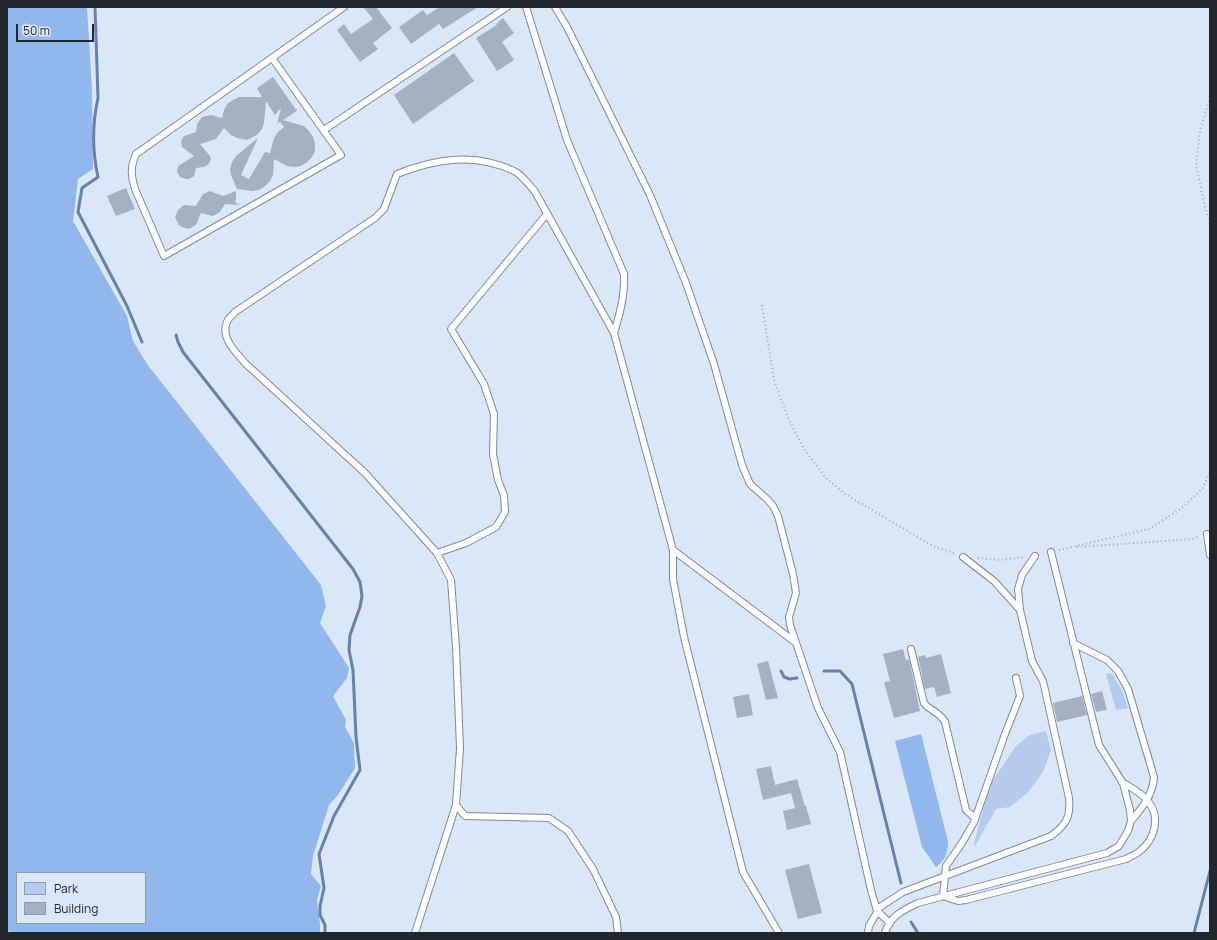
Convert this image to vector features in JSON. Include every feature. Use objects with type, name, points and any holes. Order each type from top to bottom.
[{"type":"lane","points":[[272,58],[342,155],[164,256],[132,179],[131,172],[136,154],[344,7]]},
{"type":"lane","points":[[324,130],[507,7]]},
{"type":"lane","points":[[526,7],[567,140],[624,274],[625,287],[622,305],[614,333]]},
{"type":"lane","points":[[555,7],[567,27],[650,196],[686,283],[714,364],[742,466],[750,484],[768,500],[778,516],[793,574],[796,593],[789,617],[790,625],[818,708],[840,752],[877,911],[890,923]]},
{"type":"lane","points":[[415,933],[456,805],[460,748],[455,632],[451,580],[437,553],[365,473],[245,363],[232,348],[225,331],[227,321],[235,312],[375,218],[384,209],[397,174],[415,167],[446,160],[471,160],[494,164],[516,171],[534,190],[614,333],[673,550],[673,579],[684,637],[743,872],[779,933]]},
{"type":"lane","points":[[437,553],[466,543],[496,527],[505,512],[504,495],[498,480],[493,454],[494,414],[484,384],[451,329],[548,214]]},
{"type":"lane","points":[[1207,534],[1208,552],[1210,555]]},
{"type":"lane","points":[[673,550],[797,643]]},
{"type":"lane","points":[[885,933],[886,928],[896,914],[918,903],[1107,853],[1119,846],[1128,831],[1130,810],[1122,782],[1099,745],[1051,552]]},
{"type":"lane","points":[[868,933],[869,926],[880,906],[903,892],[1051,836],[1060,829],[1066,821],[1070,809],[1070,798],[1043,681],[1032,661],[1020,610],[1018,589],[1022,575],[1035,556]]},
{"type":"lane","points":[[963,557],[994,581],[1020,610]]},
{"type":"lane","points":[[1073,642],[1107,660],[1118,671],[1128,689],[1154,777],[1153,787],[1147,799],[1140,811],[1130,821]]},
{"type":"lane","points":[[911,649],[924,703],[927,707],[941,715],[945,722],[966,810],[975,818]]},
{"type":"lane","points":[[943,896],[946,866],[962,843],[975,818],[1020,696],[1016,678]]},
{"type":"lane","points":[[943,896],[958,900],[966,900],[1126,859],[1140,852],[1154,833],[1156,823],[1153,809],[1147,799],[1122,782]]},
{"type":"lane","points":[[456,805],[466,816],[549,818],[568,831],[593,869],[616,917],[618,933]]},
{"type":"path","points":[[1210,97],[1200,131],[1196,165],[1210,223]]},
{"type":"path","points":[[762,306],[774,380],[788,418],[804,449],[826,478],[845,494],[934,546],[963,557]]},
{"type":"path","points":[[1051,552],[1149,529],[1182,508],[1203,488],[1210,471]]},
{"type":"path","points":[[1070,548],[1193,539],[1207,534]]},
{"type":"path","points":[[977,558],[999,560],[1035,556]]},
{"type":"green space","points":[[1106,674],[1112,674],[1122,690],[1128,708],[1116,710]]},
{"type":"green space","points":[[1046,731],[1051,750],[1043,772],[1029,791],[1010,807],[996,809],[975,846],[974,843],[986,799],[993,780],[1016,746],[1030,735]]},
{"type":"shaded area","points":[[7,7],[87,7],[92,89],[93,169],[78,179],[73,221],[127,316],[133,341],[147,364],[321,585],[326,606],[320,623],[349,668],[347,678],[333,696],[346,720],[345,727],[354,743],[355,768],[338,795],[329,805],[313,856],[311,874],[321,886],[317,900],[320,933],[16,933],[7,931]]},
{"type":"shaded area","points":[[921,734],[948,842],[945,856],[942,862],[936,867],[922,847],[895,741]]},
{"type":"building","points":[[363,7],[376,7],[392,28],[373,43],[378,49],[360,62],[337,30],[344,24],[351,34],[373,19]]},
{"type":"building","points":[[440,7],[478,7],[443,29],[439,24],[411,44],[399,27],[423,10],[427,15]]},
{"type":"building","points":[[503,18],[514,33],[502,42],[514,60],[497,71],[476,38],[497,25],[496,24]]},
{"type":"building","points":[[454,53],[474,81],[413,124],[394,95]]},
{"type":"building","points":[[273,77],[297,111],[283,120],[304,126],[309,131],[315,144],[315,151],[312,157],[301,166],[294,167],[287,166],[274,159],[273,175],[265,186],[259,190],[252,191],[237,189],[230,169],[236,156],[258,138],[241,175],[249,179],[265,152],[270,153],[274,138],[284,127],[280,122],[277,124],[281,108],[275,115],[266,101],[264,123],[262,129],[257,135],[247,140],[237,138],[231,135],[224,128],[216,139],[200,144],[210,156],[211,159],[209,164],[204,167],[196,168],[194,176],[189,179],[180,177],[177,172],[178,166],[194,156],[182,147],[181,141],[184,136],[196,132],[197,124],[202,117],[211,115],[222,118],[227,104],[239,97],[262,97],[257,88]]},
{"type":"building","points":[[126,188],[135,209],[116,216],[107,196]]},
{"type":"building","points":[[210,191],[223,196],[236,191],[235,202],[240,205],[225,204],[220,212],[213,216],[201,213],[196,225],[189,229],[179,225],[175,217],[178,210],[184,205],[196,206],[203,194]]},
{"type":"building","points":[[903,649],[906,660],[909,659],[920,711],[894,718],[884,682],[890,681],[883,654]]},
{"type":"building","points":[[941,654],[951,693],[937,697],[934,687],[925,689],[918,657],[925,655],[926,658]]},
{"type":"building","points":[[768,661],[778,698],[766,700],[757,664]]},
{"type":"building","points":[[1102,691],[1107,710],[1096,712],[1091,694]]},
{"type":"building","points":[[749,694],[753,715],[737,718],[733,697]]},
{"type":"building","points":[[1082,696],[1087,715],[1057,722],[1053,703]]},
{"type":"building","points":[[771,766],[775,785],[797,779],[811,824],[787,830],[783,811],[795,808],[791,793],[763,800],[756,769]]},
{"type":"building","points":[[809,864],[822,913],[798,919],[785,870]]},
{"type":"waterway","points":[[95,7],[98,98],[94,138],[98,177],[82,188],[78,212],[127,306],[142,342]]},
{"type":"waterway","points":[[176,335],[183,352],[353,569],[360,582],[362,596],[360,607],[350,635],[349,650],[353,670],[356,737],[360,770],[334,816],[319,854],[324,888],[320,906],[320,915],[325,925],[325,933]]},
{"type":"waterway","points":[[781,671],[784,677],[790,679],[797,678]]},
{"type":"waterway","points":[[824,671],[840,671],[852,684],[901,883]]},
{"type":"waterway","points":[[1194,933],[1210,871]]},
{"type":"waterway","points":[[911,922],[918,933]]}]
